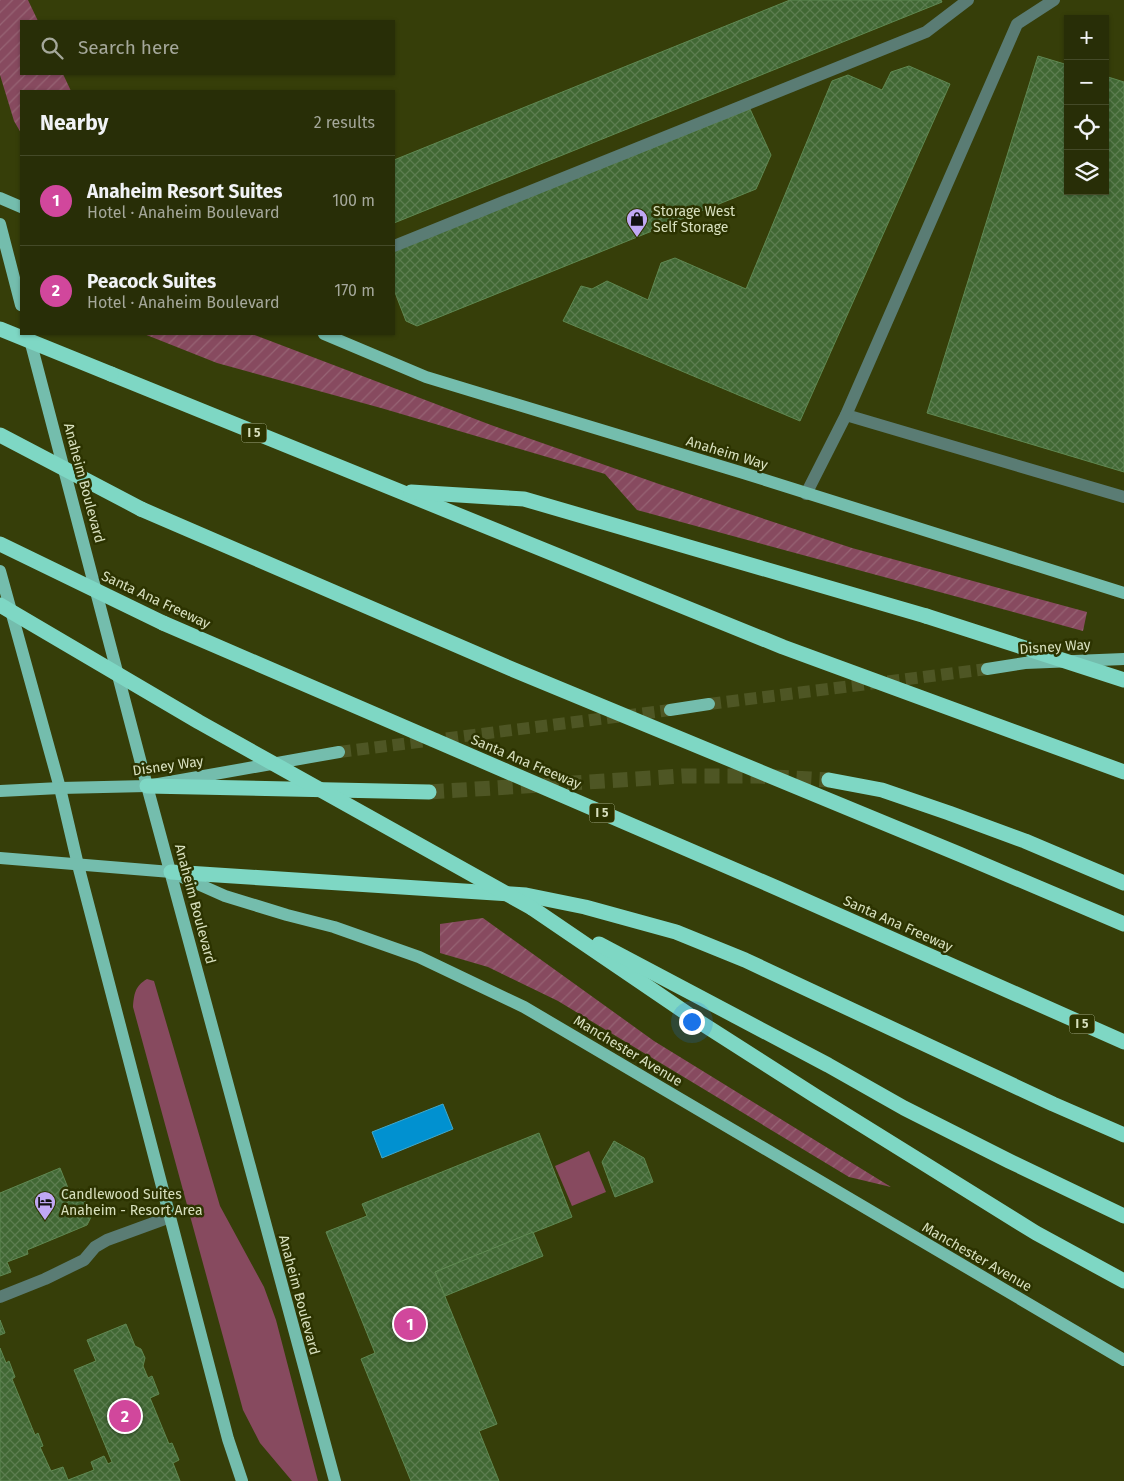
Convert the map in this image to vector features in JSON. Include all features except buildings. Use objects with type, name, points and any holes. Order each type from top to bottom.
[{"type":"highway","name":"I 5","points":[[0,329],[783,647],[1124,772]]},
{"type":"highway","points":[[0,435],[141,509],[514,670],[1124,924]]},
{"type":"highway","points":[[397,491],[524,499],[926,616],[1124,680]]},
{"type":"highway","name":"Santa Ana Freeway","points":[[0,544],[163,623],[777,888],[1124,1042]]},
{"type":"highway","points":[[0,605],[199,722],[532,908],[913,1112],[1009,1161],[1124,1216]]},
{"type":"highway","points":[[829,780],[882,790],[949,813],[1025,841],[1124,883]]},
{"type":"highway","points":[[147,786],[429,792]]},
{"type":"highway","points":[[171,872],[526,896],[586,907],[676,932],[745,960],[1053,1104],[1124,1135]]},
{"type":"highway","points":[[532,908],[698,1021],[926,1165],[1036,1233],[1124,1281]]},
{"type":"main road","points":[[0,198],[20,207]]},
{"type":"main road","points":[[0,224],[20,301]]},
{"type":"main road","name":"Anaheim Boulevard","points":[[29,335],[147,786],[335,1481]]},
{"type":"main road","name":"Anaheim Way","points":[[326,335],[426,377],[1124,593]]},
{"type":"main road","points":[[0,571],[60,788],[78,864],[228,1439],[242,1481]]},
{"type":"main road","name":"Disney Way","points":[[987,669],[1025,663],[1124,659]]},
{"type":"main road","points":[[670,710],[709,704]]},
{"type":"main road","name":"Disney Way","points":[[0,791],[147,786],[339,752]]},
{"type":"main road","points":[[0,858],[78,864]]},
{"type":"main road","name":"Manchester Avenue","points":[[78,864],[171,872],[225,896],[287,916],[334,927],[419,957],[524,1007],[1124,1360]]},
{"type":"lane","points":[[395,246],[926,32],[968,0]]},
{"type":"lane","points":[[806,494],[846,415],[1016,24],[1054,0]]},
{"type":"lane","points":[[846,415],[1124,497]]},
{"type":"lane","points":[[0,1297],[53,1276],[84,1260],[95,1247],[107,1240],[170,1217]]},
{"type":"shaded area","points":[[0,0],[28,0],[38,20],[20,20],[20,75],[63,75],[71,90],[20,90],[20,131],[14,121],[0,75]]},
{"type":"shaded area","points":[[147,335],[255,335],[491,425],[659,484],[852,548],[1087,612],[1083,631],[637,510],[605,474],[381,408],[217,363]]},
{"type":"shaded area","points":[[483,918],[654,1041],[891,1187],[849,1177],[558,1001],[488,967],[440,953],[440,924]]},
{"type":"shaded area","points":[[147,979],[154,981],[220,1206],[264,1287],[276,1320],[318,1481],[292,1481],[260,1443],[243,1410],[133,1007],[136,991],[140,984]]},
{"type":"shaded area","points":[[589,1151],[606,1192],[572,1206],[555,1166]]},
{"type":"water","points":[[443,1104],[453,1129],[382,1158],[372,1132]]},
{"type":"tunnel","points":[[709,704],[987,669]]},
{"type":"tunnel","points":[[339,752],[670,710]]},
{"type":"tunnel","points":[[429,792],[683,776],[758,776],[829,780]]},
{"type":"place","name":"Storage West Self Storage","points":[[637,238]]},
{"type":"place","name":"Candlewood Suites Anaheim - Resort Area","points":[[45,1221]]},
{"type":"place","name":"Anaheim Resort Suites","points":[[410,1324]]},
{"type":"place","name":"Peacock Suites","points":[[125,1416]]}]
